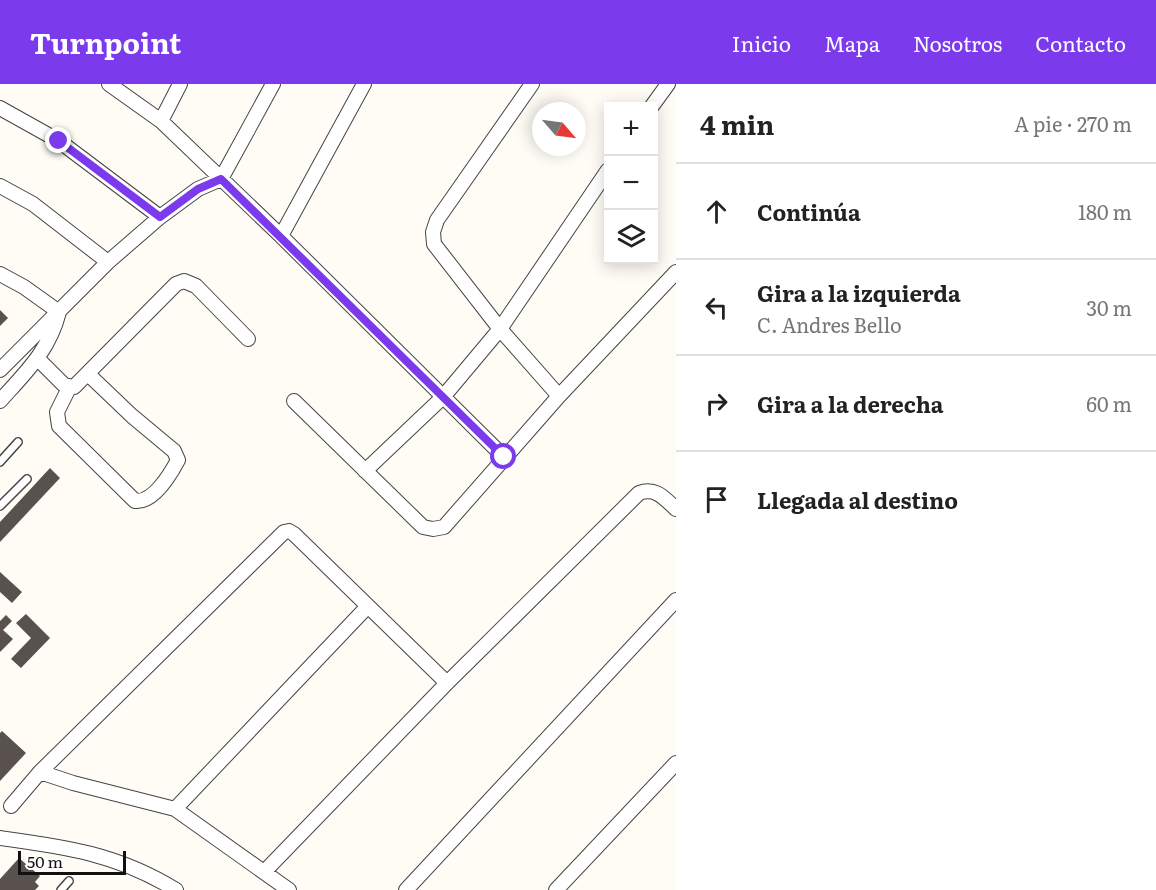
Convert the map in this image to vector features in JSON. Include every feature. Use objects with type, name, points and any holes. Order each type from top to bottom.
[{"type":"street","points":[[109,84],[160,121],[504,457]]},
{"type":"street","points":[[160,121],[180,84]]},
{"type":"street","points":[[0,370],[108,262],[160,217],[198,189],[221,179],[273,84]]},
{"type":"street","points":[[281,237],[364,84]]},
{"type":"street","points":[[532,84],[437,220],[433,231],[434,244],[500,329],[559,396]]},
{"type":"street","points":[[655,102],[668,84]]},
{"type":"street","points":[[0,108],[59,141],[160,217]]},
{"type":"street","points":[[365,471],[443,397],[500,329],[604,177]]},
{"type":"street","points":[[0,186],[33,204],[108,262]]},
{"type":"street","points":[[294,401],[423,526],[433,529],[444,527],[559,396],[676,272]]},
{"type":"street","points":[[0,274],[24,286],[59,312]]},
{"type":"street","points":[[88,374],[132,416],[174,451],[178,460],[171,474],[148,498],[141,501],[135,501],[58,426],[57,412],[69,388],[74,387],[88,374],[176,284],[184,281],[196,285],[248,339]]},
{"type":"street","points":[[0,401],[38,359],[54,332],[59,312]]},
{"type":"street","points":[[38,359],[69,388]]},
{"type":"street","points":[[264,871],[447,682],[639,493],[648,490],[658,493],[676,509]]},
{"type":"street","points":[[11,806],[40,772],[284,532],[289,531],[294,534],[447,682]]},
{"type":"street","points":[[406,890],[676,600]]},
{"type":"street","points":[[175,809],[368,606]]},
{"type":"street","points":[[556,890],[676,763]]},
{"type":"street","points":[[40,772],[73,783],[175,809],[289,890]]},
{"type":"street","points":[[0,838],[72,848],[132,866],[176,890]]},
{"type":"lane","points":[[0,462],[18,442]]},
{"type":"lane","points":[[0,506],[27,479]]},
{"type":"lane","points":[[61,890],[69,881]]},
{"type":"building","points":[[0,310],[8,318],[0,326]]},
{"type":"building","points":[[50,468],[60,478],[0,542],[0,522]]},
{"type":"building","points":[[0,572],[22,592],[12,603],[0,592]]},
{"type":"building","points":[[26,614],[50,638],[21,668],[11,659],[31,638],[16,623]]},
{"type":"building","points":[[6,615],[12,621],[3,630],[13,639],[0,652],[0,621]]},
{"type":"building","points":[[2,731],[26,753],[0,781],[0,733]]},
{"type":"building","points":[[19,858],[40,876],[35,882],[39,886],[35,890],[0,890],[0,879]]},
{"type":"route","points":[[59,141],[160,217],[198,189],[221,179],[504,457]]}]
